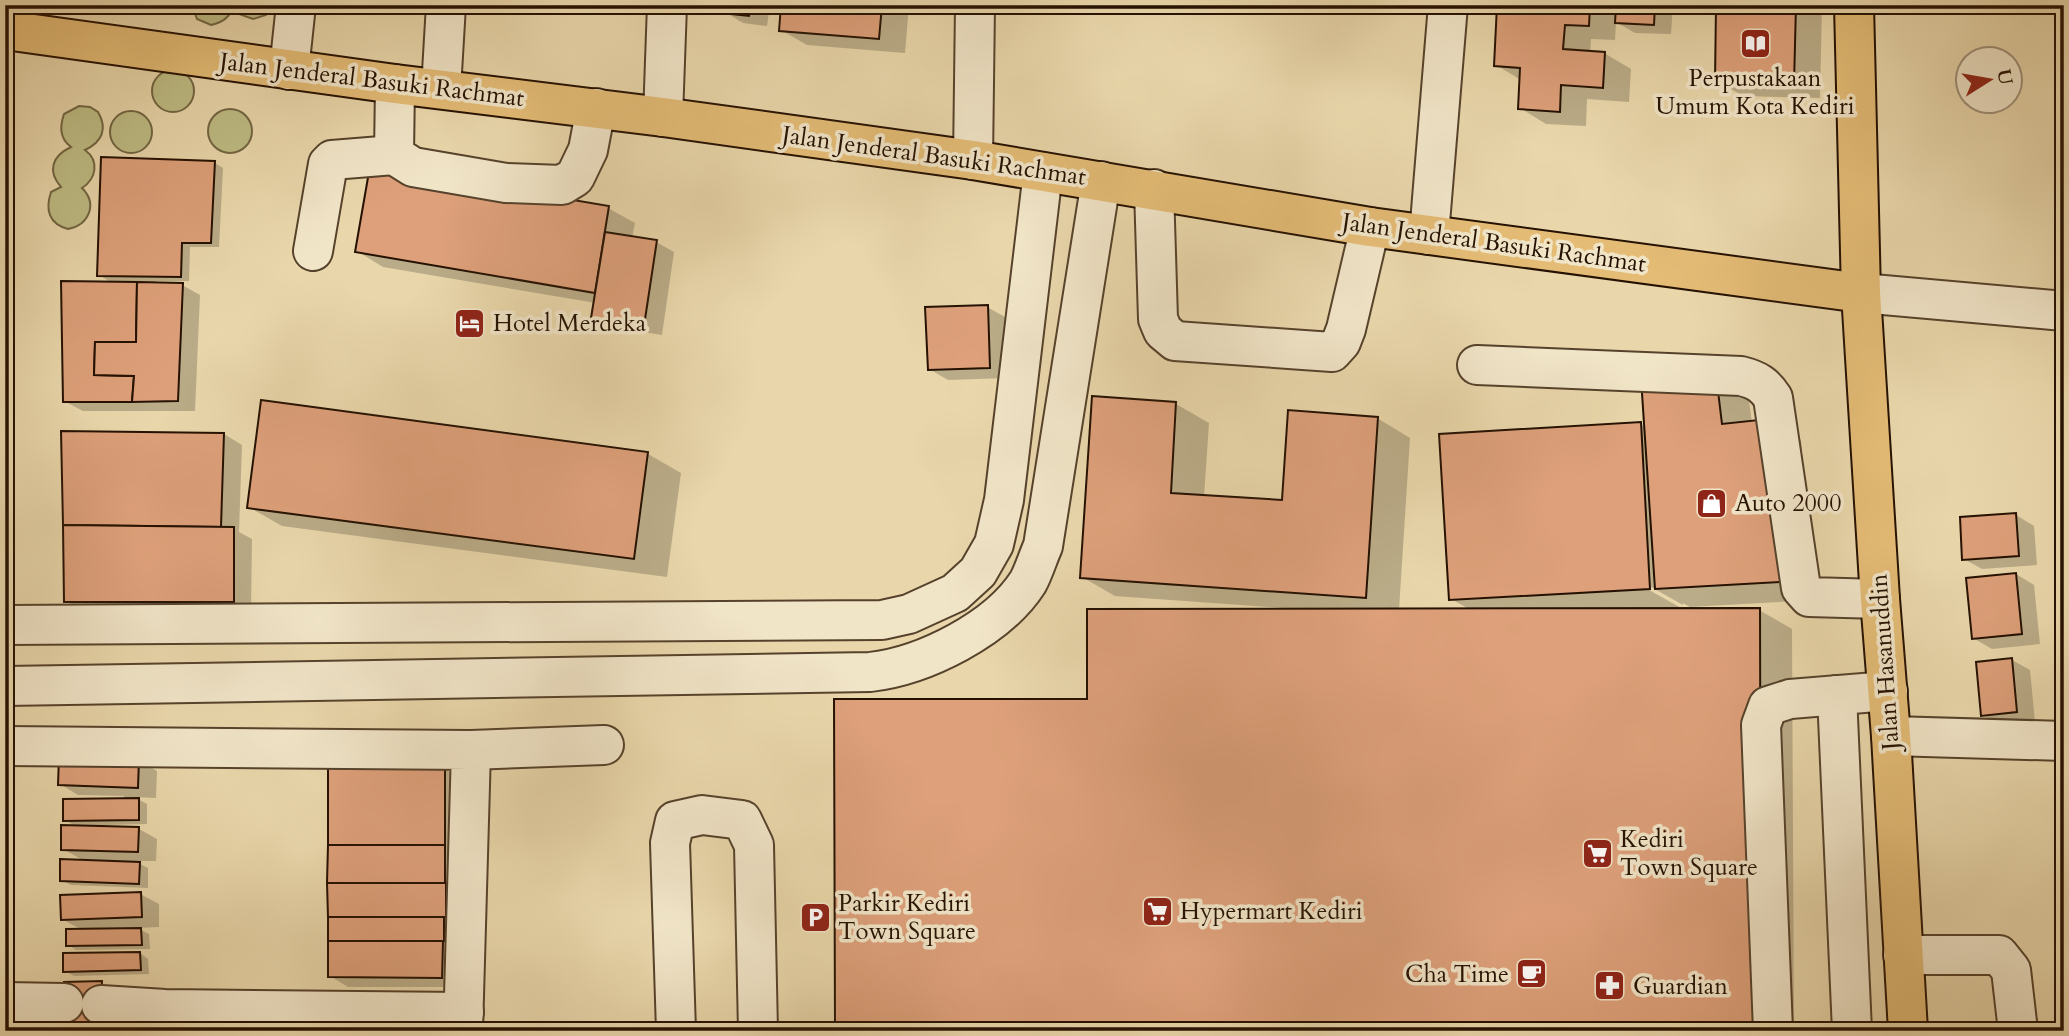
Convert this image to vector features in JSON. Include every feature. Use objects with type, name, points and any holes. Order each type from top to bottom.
[{"type":"main road","name":"Jalan Hasanuddin","points":[[1854,5],[1861,293],[1908,1031]]},
{"type":"main road","name":"Jalan Jenderal Basuki Rachmat","points":[[5,30],[972,160],[1370,227],[1861,293]]},
{"type":"street","points":[[289,70],[296,5]]},
{"type":"street","points":[[441,89],[446,5]]},
{"type":"street","points":[[663,117],[667,5]]},
{"type":"street","points":[[972,160],[975,5]]},
{"type":"street","points":[[1429,235],[1448,5]]},
{"type":"street","points":[[394,155],[395,84]]},
{"type":"street","points":[[313,251],[328,164],[331,160],[394,155],[413,167],[506,183],[562,185],[575,177],[588,150],[596,108]]},
{"type":"street","points":[[5,625],[766,622],[882,620],[909,614],[955,593],[978,572],[994,544],[1004,500],[1043,172]]},
{"type":"street","points":[[5,686],[870,672],[895,669],[951,647],[1009,603],[1028,581],[1043,546],[1101,181]]},
{"type":"street","points":[[1154,189],[1158,319],[1163,331],[1175,341],[1332,352],[1341,342],[1346,329],[1370,227]]},
{"type":"street","points":[[1861,293],[2064,311]]},
{"type":"street","points":[[1477,365],[1754,379],[1766,386],[1773,398],[1801,588],[1809,597],[1880,599]]},
{"type":"street","points":[[882,620],[895,669]]},
{"type":"street","points":[[283,622],[287,682]]},
{"type":"street","points":[[766,622],[769,672]]},
{"type":"street","points":[[1773,1031],[1761,725],[1768,706],[1790,699],[1888,691]]},
{"type":"street","points":[[1837,695],[1852,1031]]},
{"type":"street","points":[[1891,736],[2064,741]]},
{"type":"street","points":[[5,746],[471,750],[604,746]]},
{"type":"street","points":[[101,1005],[463,1022],[471,750]]},
{"type":"street","points":[[676,1031],[670,843],[675,821],[702,815],[742,820],[754,845],[758,1031]]},
{"type":"street","points":[[1903,955],[1999,955],[2011,970],[2018,1031]]},
{"type":"street","points":[[5,1002],[64,1003]]},
{"type":"shaded area","points":[[192,5],[233,5],[226,18],[211,25],[197,19]]},
{"type":"shaded area","points":[[235,5],[274,5],[266,15],[253,19],[239,14]]},
{"type":"shaded area","points":[[173,70],[188,76],[194,91],[188,106],[173,112],[158,106],[152,91],[158,76]]},
{"type":"shaded area","points":[[79,106],[90,107],[98,112],[103,129],[96,143],[85,150],[94,164],[93,175],[82,188],[90,201],[89,213],[81,223],[68,229],[56,224],[48,205],[51,192],[61,187],[54,175],[54,164],[59,155],[71,147],[64,140],[62,132],[64,114]]},
{"type":"shaded area","points":[[230,109],[245,116],[252,131],[245,146],[230,153],[215,146],[208,131],[215,116]]},
{"type":"shaded area","points":[[131,111],[146,117],[152,132],[146,147],[131,153],[116,147],[110,132],[116,117]]},
{"type":"building","points":[[724,5],[751,5],[749,16],[723,13]]},
{"type":"building","points":[[781,5],[882,5],[879,39],[779,31]]},
{"type":"building","points":[[1497,5],[1590,5],[1589,26],[1565,25],[1563,49],[1605,52],[1603,88],[1561,85],[1560,112],[1518,109],[1520,68],[1494,66]]},
{"type":"building","points":[[1616,5],[1655,5],[1654,25],[1615,23]]},
{"type":"building","name":"Perpustakaan Umum Kota Kediri","points":[[1716,5],[1796,5],[1794,84],[1715,82]]},
{"type":"building","points":[[101,157],[215,161],[211,243],[182,243],[181,277],[97,276]]},
{"type":"building","points":[[370,166],[609,206],[595,293],[355,252]]},
{"type":"building","points":[[605,232],[657,240],[644,326],[591,318]]},
{"type":"building","points":[[61,281],[137,282],[136,342],[95,342],[94,375],[134,376],[132,402],[63,402]]},
{"type":"building","points":[[137,282],[183,283],[178,401],[132,402],[134,376],[94,375],[95,342],[136,342]]},
{"type":"building","points":[[988,305],[990,368],[928,370],[925,307]]},
{"type":"building","name":"Auto 2000","points":[[1714,358],[1722,424],[1768,419],[1782,582],[1655,589],[1640,363]]},
{"type":"building","points":[[1092,396],[1176,402],[1171,493],[1282,500],[1288,410],[1378,417],[1366,598],[1080,578]]},
{"type":"building","points":[[261,400],[648,452],[634,559],[247,508]]},
{"type":"building","points":[[1641,422],[1650,589],[1449,600],[1439,434]]},
{"type":"building","points":[[61,431],[224,433],[221,527],[63,525]]},
{"type":"building","points":[[2016,513],[2019,556],[1962,560],[1960,517]]},
{"type":"building","points":[[63,525],[234,527],[234,602],[64,602]]},
{"type":"building","points":[[2016,573],[2022,634],[1972,639],[1966,578]]},
{"type":"building","points":[[1760,608],[1761,1031],[835,1031],[834,699],[1087,699],[1087,609]]},
{"type":"building","points":[[2012,658],[2017,712],[1981,716],[1976,662]]},
{"type":"building","points":[[59,756],[139,759],[138,788],[58,785]]},
{"type":"building","points":[[445,767],[445,845],[328,845],[328,768]]},
{"type":"building","points":[[139,798],[139,820],[63,821],[63,799]]},
{"type":"building","points":[[61,825],[139,827],[138,852],[61,850]]},
{"type":"building","points":[[328,845],[445,845],[445,883],[327,883]]},
{"type":"building","points":[[60,859],[140,862],[139,884],[60,881]]},
{"type":"building","points":[[327,883],[446,883],[446,917],[328,917]]},
{"type":"building","points":[[141,892],[142,917],[61,920],[60,895]]},
{"type":"building","points":[[328,917],[444,917],[444,941],[328,941]]},
{"type":"building","points":[[141,928],[142,945],[66,946],[66,929]]},
{"type":"building","points":[[328,941],[443,941],[442,978],[328,977]]},
{"type":"building","points":[[140,952],[141,970],[63,972],[63,953]]},
{"type":"building","points":[[102,981],[100,1028],[63,1029],[64,982]]},
{"type":"building","points":[[136,1026],[136,1031],[59,1031],[58,1028]]},
{"type":"place","name":"Perpustakaan Umum Kota Kediri","points":[[1755,44]]},
{"type":"place","name":"Hotel Merdeka","points":[[470,323]]},
{"type":"place","name":"Auto 2000","points":[[1712,503]]},
{"type":"place","name":"Kediri Town Square","points":[[1597,853]]},
{"type":"place","name":"Hypermart Kediri","points":[[1157,911]]},
{"type":"place","name":"Parkir Kediri Town Square","points":[[815,917]]},
{"type":"place","name":"Cha Time","points":[[1532,974]]},
{"type":"place","name":"Guardian","points":[[1610,986]]}]
